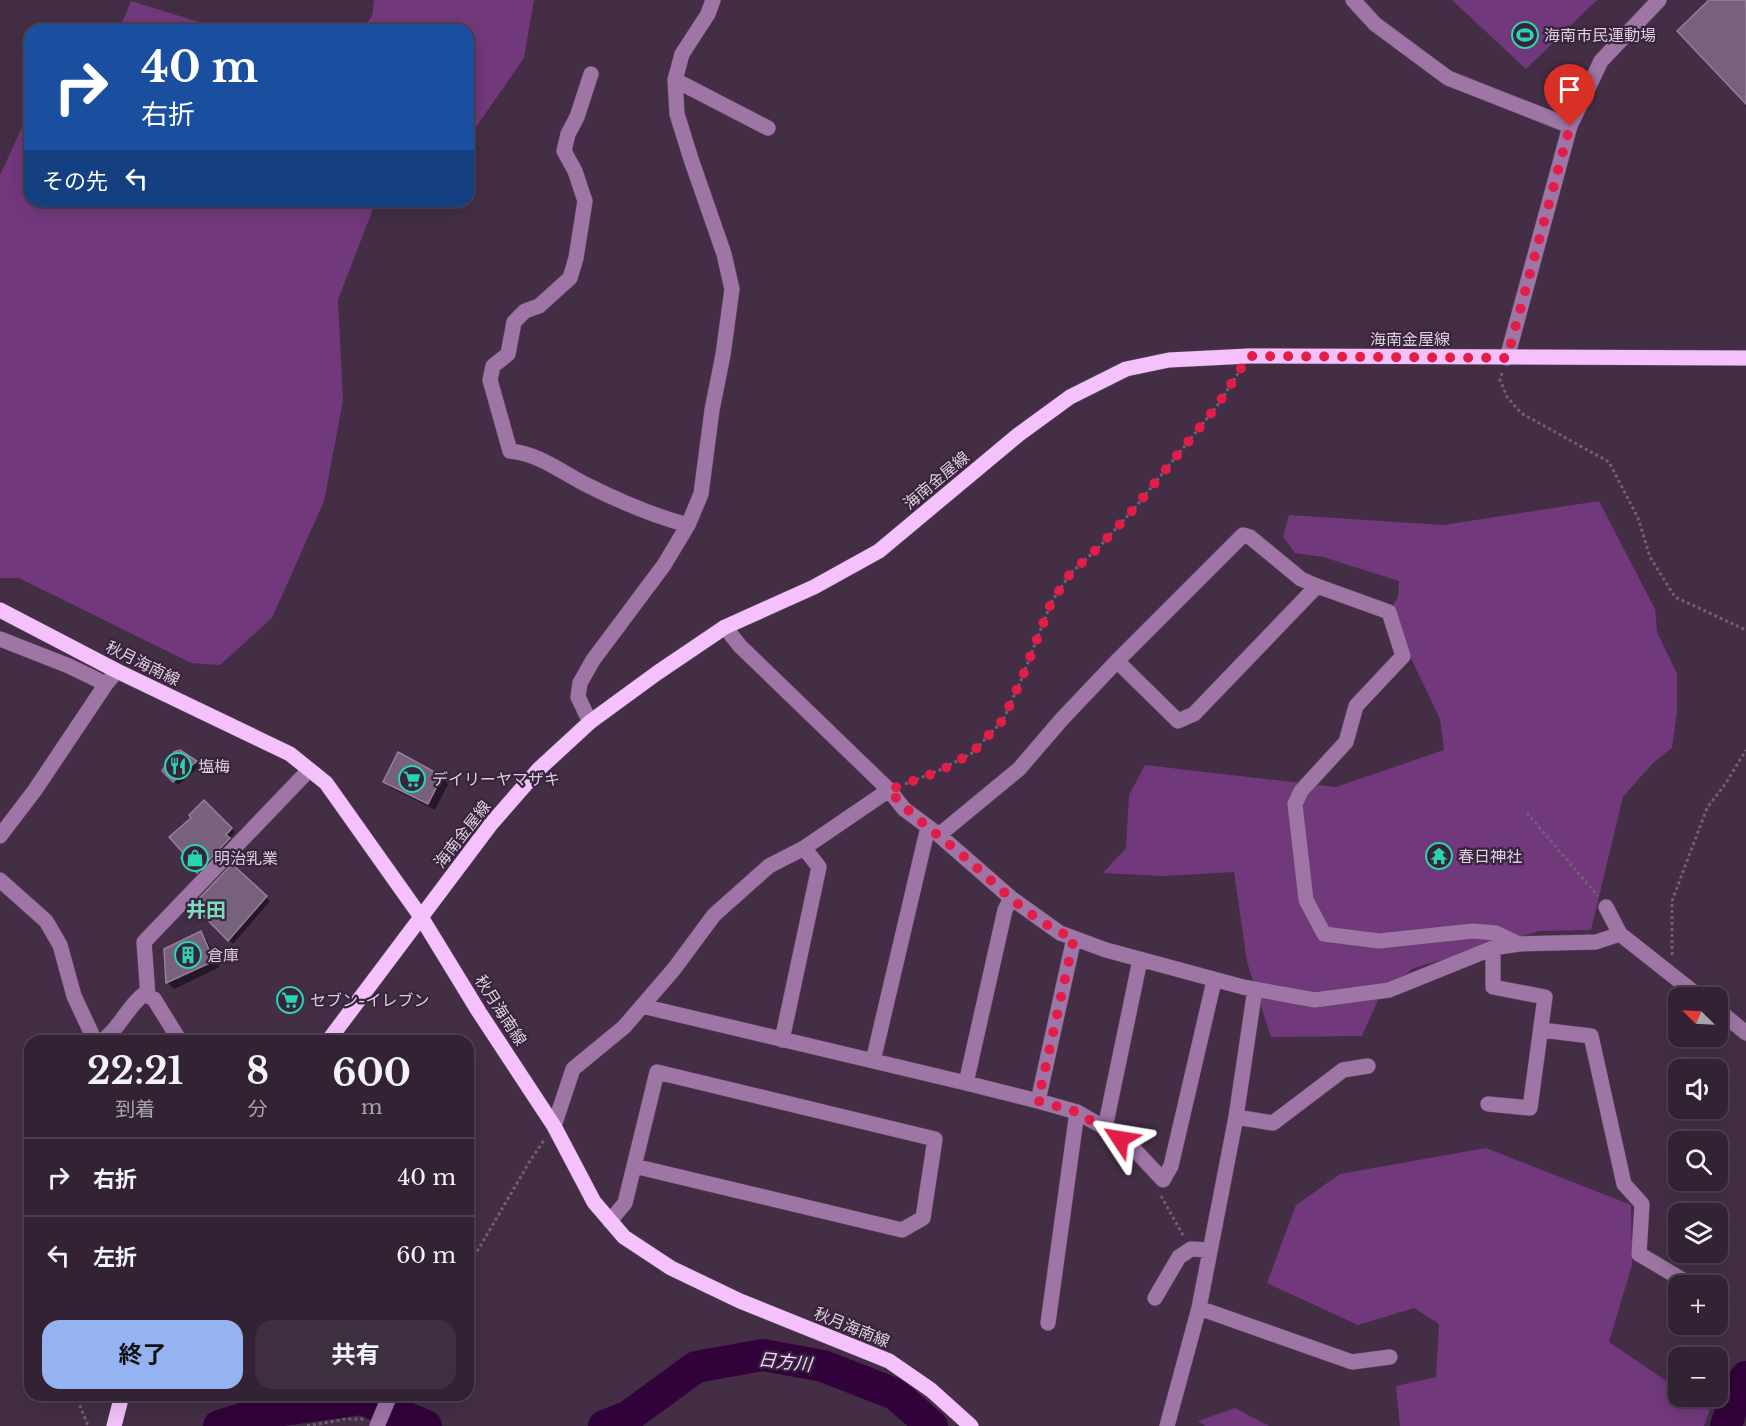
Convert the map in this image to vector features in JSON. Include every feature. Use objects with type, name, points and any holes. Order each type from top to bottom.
[{"type":"main road","name":"海南金屋線","points":[[332,1035],[498,816],[539,769],[590,722],[725,627],[814,587],[879,551],[1018,435],[1070,397],[1126,369],[1169,360],[1249,356],[1746,358]]},
{"type":"main road","name":"秋月海南線","points":[[0,610],[117,671],[290,754],[326,783],[421,917],[479,1012],[554,1126],[594,1202],[624,1237],[671,1268],[740,1301],[889,1361],[931,1390],[971,1426]]},
{"type":"main road","points":[[114,1426],[120,1401]]},
{"type":"street","points":[[590,722],[578,697],[580,683],[593,660],[664,565],[688,525],[701,494],[732,289],[724,254],[677,114],[675,80],[682,54],[708,14],[713,0]]},
{"type":"street","points":[[1353,0],[1375,24],[1448,78],[1570,126]]},
{"type":"street","points":[[1507,358],[1570,126],[1602,61],[1659,0]]},
{"type":"street","points":[[591,74],[577,117],[568,134],[564,151],[575,171],[585,201],[570,278],[539,306],[525,311],[514,322],[507,354],[493,366],[490,380],[510,451],[527,452],[587,485],[628,504],[658,517],[688,525]]},
{"type":"street","points":[[675,80],[768,129]]},
{"type":"street","points":[[873,1061],[934,831],[1019,769],[1062,719],[1243,535],[1250,537],[1301,579],[1389,612],[1403,656],[1356,706],[1346,742],[1301,791],[1295,804],[1306,900],[1324,934],[1378,941],[1473,932],[1496,933],[1519,944]]},
{"type":"street","points":[[1117,662],[1178,721],[1194,714],[1317,586]]},
{"type":"street","points":[[725,627],[740,646],[889,790],[904,809],[934,831],[1011,898],[1060,933],[1074,938],[1214,981],[1315,1000],[1389,990],[1493,948],[1519,944],[1596,942],[1620,934]]},
{"type":"street","points":[[0,639],[69,666],[106,684]]},
{"type":"street","points":[[0,836],[35,790],[117,671]]},
{"type":"street","points":[[148,996],[144,942],[309,770]]},
{"type":"street","points":[[554,1126],[573,1069],[624,1027],[674,969],[714,915],[769,866],[804,848],[889,790]]},
{"type":"street","points":[[782,1040],[819,867],[804,848]]},
{"type":"street","points":[[0,880],[46,921],[60,945],[74,996],[92,1035]]},
{"type":"street","points":[[966,1083],[1005,910],[1011,898]]},
{"type":"street","points":[[1606,907],[1620,934],[1687,987]]},
{"type":"street","points":[[1038,1101],[1074,938]]},
{"type":"street","points":[[1488,1104],[1530,1108],[1545,997],[1493,987],[1493,948]]},
{"type":"street","points":[[1106,1128],[1140,960]]},
{"type":"street","points":[[642,1006],[966,1083],[1077,1112],[1106,1128],[1134,1149],[1163,1180],[1171,1166],[1214,981]]},
{"type":"street","points":[[1167,1426],[1199,1308],[1236,1116],[1256,988]]},
{"type":"street","points":[[110,1035],[116,1030],[135,1001],[144,994],[154,999],[176,1035]]},
{"type":"street","points":[[1728,1018],[1746,1033]]},
{"type":"street","points":[[1541,1030],[1590,1036],[1624,1184],[1642,1204],[1640,1254],[1675,1275]]},
{"type":"street","points":[[1236,1116],[1273,1123],[1343,1070],[1368,1066]]},
{"type":"street","points":[[610,1221],[625,1203],[634,1166],[657,1072],[935,1139],[923,1218],[902,1230],[634,1166]]},
{"type":"street","points":[[1048,1323],[1077,1112]]},
{"type":"street","points":[[1155,1298],[1179,1257],[1191,1249],[1210,1250]]},
{"type":"street","points":[[1199,1308],[1352,1362],[1390,1358]]},
{"type":"street","points":[[378,1423],[387,1401]]},
{"type":"path","points":[[889,790],[940,771],[972,753],[1003,720],[1051,603],[1070,574],[1133,510],[1217,406],[1249,356]]},
{"type":"path","points":[[1507,358],[1500,380],[1508,397],[1521,413],[1609,462],[1638,518],[1650,557],[1675,597],[1746,630]]},
{"type":"path","points":[[1672,975],[1672,901],[1707,808],[1726,783],[1746,750]]},
{"type":"path","points":[[1527,813],[1606,907]]},
{"type":"path","points":[[474,1257],[530,1161],[554,1126]]},
{"type":"path","points":[[1163,1180],[1160,1194],[1191,1249]]},
{"type":"path","points":[[78,1401],[88,1426]]},
{"type":"path","points":[[307,1426],[346,1419],[368,1419],[378,1423]]},
{"type":"shaded area","points":[[374,0],[534,0],[524,58],[474,128],[474,24],[366,24],[372,16]]},
{"type":"shaded area","name":"海南市民運動場","points":[[1452,0],[1597,0],[1526,69]]},
{"type":"shaded area","points":[[131,1],[206,24],[121,24]]},
{"type":"shaded area","points":[[24,123],[24,207],[374,207],[338,300],[343,401],[324,501],[272,618],[220,665],[191,663],[19,578],[0,578],[0,175]]},
{"type":"shaded area","points":[[1599,501],[1655,609],[1657,632],[1677,674],[1677,711],[1672,748],[1652,764],[1623,797],[1591,930],[1539,931],[1414,968],[1382,991],[1362,1036],[1271,1037],[1247,962],[1234,872],[1163,876],[1103,873],[1126,848],[1129,795],[1145,765],[1336,787],[1444,750],[1440,719],[1389,612],[1398,597],[1399,581],[1323,557],[1295,553],[1283,537],[1289,515],[1443,525]]},
{"type":"shaded area","points":[[1486,1148],[1631,1205],[1632,1265],[1609,1342],[1668,1382],[1668,1407],[1705,1407],[1710,1410],[1704,1426],[1400,1426],[1396,1386],[1436,1377],[1439,1324],[1414,1308],[1358,1325],[1267,1283],[1296,1205],[1340,1174]]},
{"type":"shaded area","points":[[1235,1408],[1269,1426],[1205,1426],[1198,1421]]},
{"type":"building","points":[[1709,0],[1746,0],[1746,104],[1677,31]]},
{"type":"building","name":"塩梅","points":[[180,750],[197,761],[173,782],[162,771],[174,752]]},
{"type":"building","name":"デイリーヤマザキ","points":[[398,752],[442,776],[428,804],[383,782]]},
{"type":"building","points":[[204,800],[232,828],[226,835],[230,838],[197,873],[181,858],[185,855],[169,837],[191,818],[189,815]]},
{"type":"building","points":[[232,864],[267,896],[228,941],[193,905]]},
{"type":"building","name":"倉庫","points":[[201,931],[214,961],[166,983],[164,949]]},
{"type":"waterway","name":"日方川","points":[[604,1426],[629,1416],[696,1367],[763,1355],[823,1366],[895,1394],[932,1426]]},
{"type":"waterway","name":"日方川","points":[[1726,1426],[1738,1388],[1746,1377]]},
{"type":"waterway","name":"日方川","points":[[219,1426],[261,1413],[348,1401]]},
{"type":"waterway","name":"日方川","points":[[367,1401],[426,1426]]},
{"type":"place","name":"海南市民運動場","points":[[1525,35]]},
{"type":"place","name":"塩梅","points":[[178,766]]},
{"type":"place","name":"デイリーヤマザキ","points":[[412,779]]},
{"type":"place","name":"春日神社","points":[[1439,856]]},
{"type":"place","name":"明治乳業","points":[[195,858]]},
{"type":"place","name":"倉庫","points":[[188,955]]},
{"type":"place","name":"セブン-イレブン","points":[[290,1000]]},
{"type":"district","name":"井田","points":[[206,910]]},
{"type":"route","points":[[1120,1139],[1106,1128],[1077,1112],[1038,1101],[1074,938],[1060,933],[1011,898],[974,864],[904,809],[889,790],[940,771],[972,753],[1003,720],[1051,603],[1070,574],[1133,510],[1217,406],[1249,356],[1507,358],[1570,126]]}]
